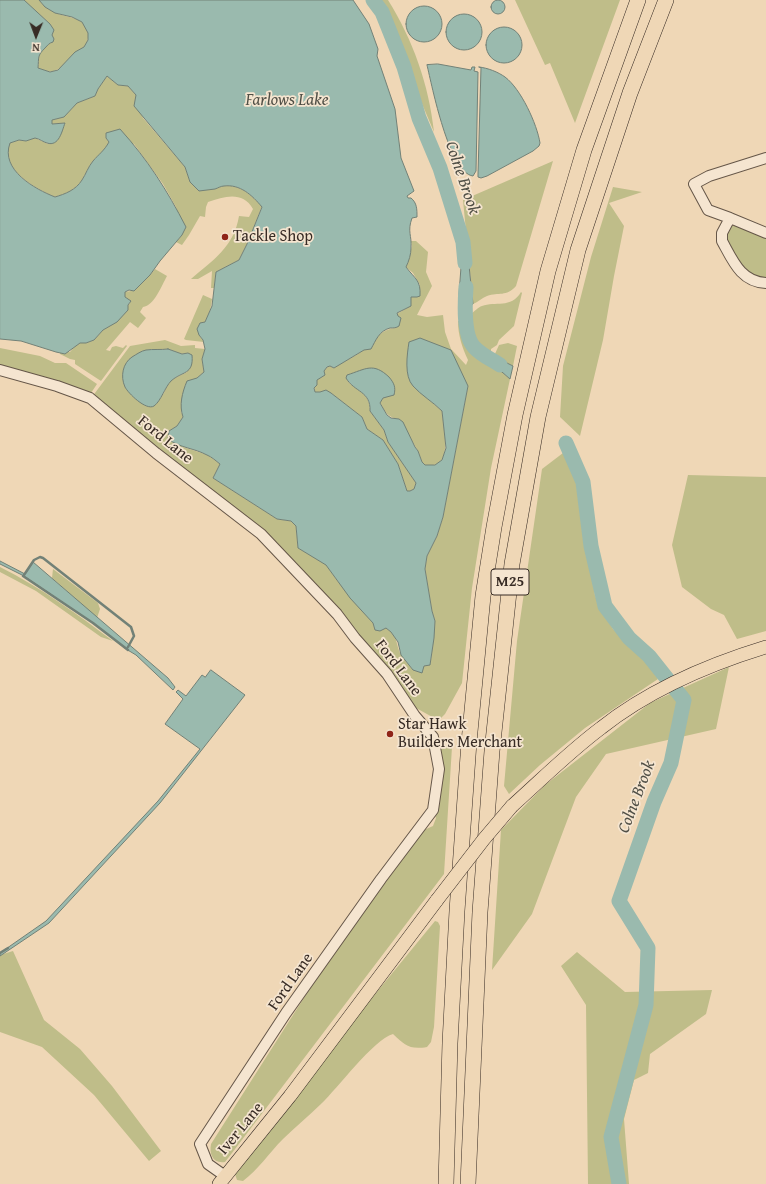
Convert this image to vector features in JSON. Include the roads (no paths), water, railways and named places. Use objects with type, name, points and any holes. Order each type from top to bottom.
[{"type":"highway","name":"M25","points":[[446,1184],[456,934],[468,750],[484,596],[494,527],[514,415],[548,271],[584,150],[638,0]]},
{"type":"highway","name":"M25","points":[[468,1184],[480,912],[492,751],[512,564],[538,417],[578,250],[630,93],[666,0]]},
{"type":"main road","name":"Iver Lane","points":[[222,1180],[290,1096],[437,900],[484,839],[512,806],[563,759],[602,727],[656,692],[692,674],[766,646]]},
{"type":"street","points":[[766,158],[709,176],[694,184],[708,210],[766,233]]},
{"type":"street","points":[[730,218],[721,237],[722,241],[737,268],[746,278],[766,283]]},
{"type":"street","name":"Ford Lane","points":[[0,370],[57,386],[90,398],[156,453],[261,534],[337,614],[355,638],[387,674],[415,716],[433,737],[439,769],[432,810],[381,879],[295,1001],[200,1144],[208,1164],[222,1180]]},
{"type":"water","name":"Farlows Lake","points":[[0,0],[24,0],[50,24],[54,30],[52,35],[54,39],[53,42],[42,51],[38,68],[50,72],[58,70],[75,52],[84,47],[88,40],[88,33],[82,22],[72,17],[55,13],[45,7],[39,0],[353,0],[369,24],[378,49],[377,56],[395,109],[401,158],[414,191],[407,196],[416,204],[417,217],[412,218],[410,230],[411,250],[410,258],[406,267],[415,277],[420,286],[420,296],[411,297],[411,306],[397,313],[401,318],[399,326],[383,331],[378,336],[371,349],[364,350],[334,368],[330,366],[327,367],[324,371],[325,375],[317,380],[317,385],[314,388],[315,392],[326,390],[331,393],[362,417],[367,429],[383,440],[398,464],[407,491],[410,491],[414,489],[416,483],[388,442],[384,430],[370,411],[368,399],[349,383],[346,378],[347,375],[364,369],[374,368],[383,372],[389,377],[394,385],[394,395],[383,398],[380,403],[387,415],[403,422],[422,462],[425,465],[435,465],[442,460],[446,448],[442,411],[410,382],[407,371],[409,342],[420,338],[451,350],[468,386],[443,517],[437,536],[427,556],[425,569],[435,621],[430,665],[424,666],[422,673],[413,670],[401,655],[398,642],[391,632],[386,628],[380,631],[375,630],[373,623],[350,598],[326,565],[298,548],[296,526],[291,521],[277,519],[213,478],[220,464],[212,458],[168,439],[169,431],[177,426],[183,417],[181,408],[182,399],[187,381],[197,378],[204,372],[202,359],[205,349],[203,340],[197,329],[200,323],[205,322],[212,306],[216,272],[239,260],[262,207],[245,191],[235,187],[223,186],[215,189],[199,191],[190,182],[185,167],[134,106],[136,95],[128,86],[118,85],[107,76],[95,96],[77,103],[64,117],[52,120],[52,124],[65,123],[57,141],[51,144],[35,138],[10,143],[8,153],[10,162],[21,177],[29,184],[55,197],[70,191],[80,183],[91,163],[109,142],[106,138],[106,133],[120,129],[156,176],[172,200],[186,227],[182,235],[150,275],[134,291],[129,290],[125,292],[125,297],[131,301],[128,305],[128,310],[117,322],[103,330],[94,340],[86,343],[80,343],[65,354],[21,341],[0,339]]},
{"type":"water","points":[[498,0],[503,2],[505,7],[503,12],[498,14],[493,12],[491,7],[493,2]]},
{"type":"water","points":[[424,6],[434,9],[439,14],[442,24],[439,34],[434,39],[424,42],[414,39],[409,34],[406,24],[409,14],[414,9]]},
{"type":"water","points":[[464,14],[477,19],[482,32],[477,45],[464,50],[451,45],[446,32],[451,19]]},
{"type":"water","points":[[504,27],[517,32],[522,45],[517,58],[504,63],[491,58],[486,45],[491,32]]},
{"type":"water","points":[[438,64],[471,70],[472,67],[475,67],[474,71],[478,72],[476,171],[473,176],[464,171],[456,160],[449,145],[437,109],[427,65]]},
{"type":"water","points":[[479,67],[489,69],[502,75],[517,90],[536,126],[540,143],[539,146],[533,151],[481,178],[478,177],[481,68]]},
{"type":"water","points":[[463,242],[468,256],[473,304],[460,311],[459,295]]},
{"type":"water","points":[[471,314],[473,333],[481,347],[491,355],[490,365],[477,357],[469,347],[461,320]]},
{"type":"water","points":[[168,349],[182,354],[188,353],[192,355],[191,366],[186,372],[171,381],[159,401],[154,406],[151,407],[142,404],[133,397],[123,383],[123,370],[126,363],[142,351]]},
{"type":"water","points":[[493,356],[513,366],[510,379],[492,366]]},
{"type":"water","points":[[0,561],[25,574],[33,562],[168,678],[175,687],[173,690],[136,655],[93,623],[24,576],[0,564]]},
{"type":"water","points":[[211,670],[245,695],[160,803],[49,923],[0,956],[0,953],[46,921],[158,801],[200,749],[165,724],[183,699],[176,692],[178,690],[186,696],[202,675],[205,677]]},
{"type":"waterway","name":"Colne Brook","points":[[373,0],[382,12],[404,67],[419,118],[440,168],[463,242],[465,263]]},
{"type":"waterway","name":"Colne Brook","points":[[466,287],[466,327],[470,342],[480,352],[500,365]]},
{"type":"waterway","name":"Colne Brook","points":[[566,443],[583,482],[591,546],[605,606],[629,638],[649,656],[684,700],[671,763],[654,802],[619,901],[648,948],[646,1005],[611,1137],[619,1184]]},
{"type":"waterway","points":[[24,575],[34,560],[40,557],[43,558],[131,627],[134,636],[128,647]]},
{"type":"waterway","points":[[23,576],[93,623],[128,650]]},
{"type":"waterway","points":[[0,953],[8,948]]},
{"type":"place","name":"Tackle Shop","points":[[225,237]]},
{"type":"place","name":"Star Hawk Builders Merchant","points":[[390,734]]}]
